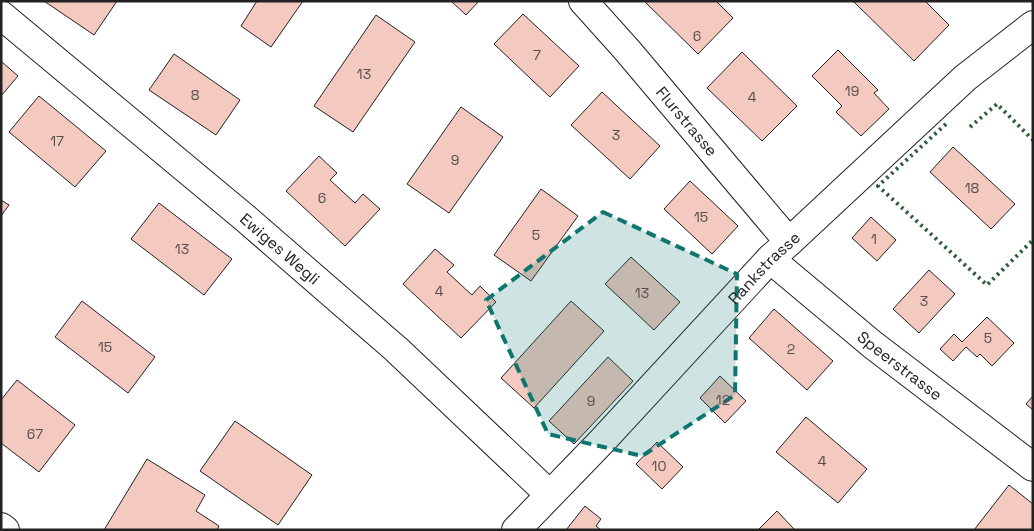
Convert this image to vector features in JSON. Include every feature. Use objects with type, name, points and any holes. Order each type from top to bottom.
[{"type":"street","name":"Flurstrasse","points":[[583,1],[627,50],[780,251]]},
{"type":"street","name":"Ewiges Wegli","points":[[1,15],[225,201],[396,348],[549,494]]},
{"type":"street","name":"Rankstrasse","points":[[516,530],[780,251],[965,78],[1033,25]]},
{"type":"street","name":"Speerstrasse","points":[[780,251],[873,345],[976,426],[1033,467]]},
{"type":"street","points":[[1,528],[5,530]]},
{"type":"highlighted area","points":[[603,212],[737,274],[735,395],[642,456],[548,434],[486,300]]},
{"type":"building","points":[[44,1],[117,1],[94,35]]},
{"type":"building","points":[[257,1],[303,1],[271,47],[241,26]]},
{"type":"building","points":[[451,1],[479,1],[466,15]]},
{"type":"building","points":[[644,1],[716,1],[733,18],[698,54]]},
{"type":"building","points":[[853,1],[925,1],[949,25],[914,61]]},
{"type":"building","points":[[523,14],[579,66],[550,97],[494,44]]},
{"type":"building","points":[[376,15],[415,42],[353,132],[314,106]]},
{"type":"building","points":[[838,50],[878,90],[874,93],[889,109],[861,136],[836,112],[842,106],[812,76]]},
{"type":"building","points":[[742,52],[797,106],[762,141],[707,88]]},
{"type":"building","points":[[174,54],[240,100],[216,135],[149,90]]},
{"type":"building","points":[[1,63],[18,76],[1,96]]},
{"type":"building","points":[[602,92],[660,146],[630,179],[571,125]]},
{"type":"building","points":[[39,96],[106,151],[75,187],[9,132]]},
{"type":"building","points":[[461,107],[503,137],[449,213],[407,184]]},
{"type":"building","points":[[953,147],[1015,204],[991,229],[930,172]]},
{"type":"building","points":[[319,156],[337,173],[330,180],[355,203],[363,194],[380,209],[345,246],[286,191]]},
{"type":"building","points":[[690,181],[738,226],[712,254],[664,209]]},
{"type":"building","points":[[541,189],[578,216],[531,281],[494,255]]},
{"type":"building","points":[[1,200],[9,205],[1,216]]},
{"type":"building","points":[[159,203],[232,259],[204,295],[131,239]]},
{"type":"building","points":[[871,217],[896,240],[877,261],[852,238]]},
{"type":"building","points":[[435,249],[454,265],[447,272],[472,295],[480,286],[496,302],[461,338],[403,284]]},
{"type":"building","points":[[631,257],[680,302],[654,330],[605,284]]},
{"type":"building","points":[[929,270],[955,294],[919,333],[893,309]]},
{"type":"building","points":[[82,301],[155,357],[128,393],[55,337]]},
{"type":"building","points":[[571,301],[604,331],[534,408],[501,378]]},
{"type":"building","points":[[774,309],[833,361],[807,390],[749,338]]},
{"type":"building","points":[[987,317],[1014,343],[992,366],[980,354],[977,357],[966,347],[953,361],[940,349],[954,334],[962,342]]},
{"type":"building","points":[[608,357],[633,381],[574,444],[549,421]]},
{"type":"building","points":[[720,376],[746,401],[725,423],[700,398]]},
{"type":"building","points":[[17,380],[75,425],[39,472],[1,443],[1,400]]},
{"type":"building","points":[[1033,396],[1033,410],[1026,404]]},
{"type":"building","points":[[806,417],[867,469],[838,503],[776,452]]},
{"type":"building","points":[[235,421],[312,475],[278,525],[200,471]]},
{"type":"building","points":[[657,442],[683,467],[662,489],[636,464]]},
{"type":"building","points":[[147,459],[205,495],[196,511],[219,526],[217,530],[104,530]]},
{"type":"building","points":[[1009,485],[1033,504],[1033,530],[974,530]]},
{"type":"building","points":[[585,506],[601,519],[596,526],[601,530],[566,530]]},
{"type":"building","points":[[777,511],[795,530],[758,530]]},
{"type":"hedge","points":[[970,127],[997,104],[1033,140]]},
{"type":"hedge","points":[[946,124],[878,186],[987,285],[1033,240]]}]
